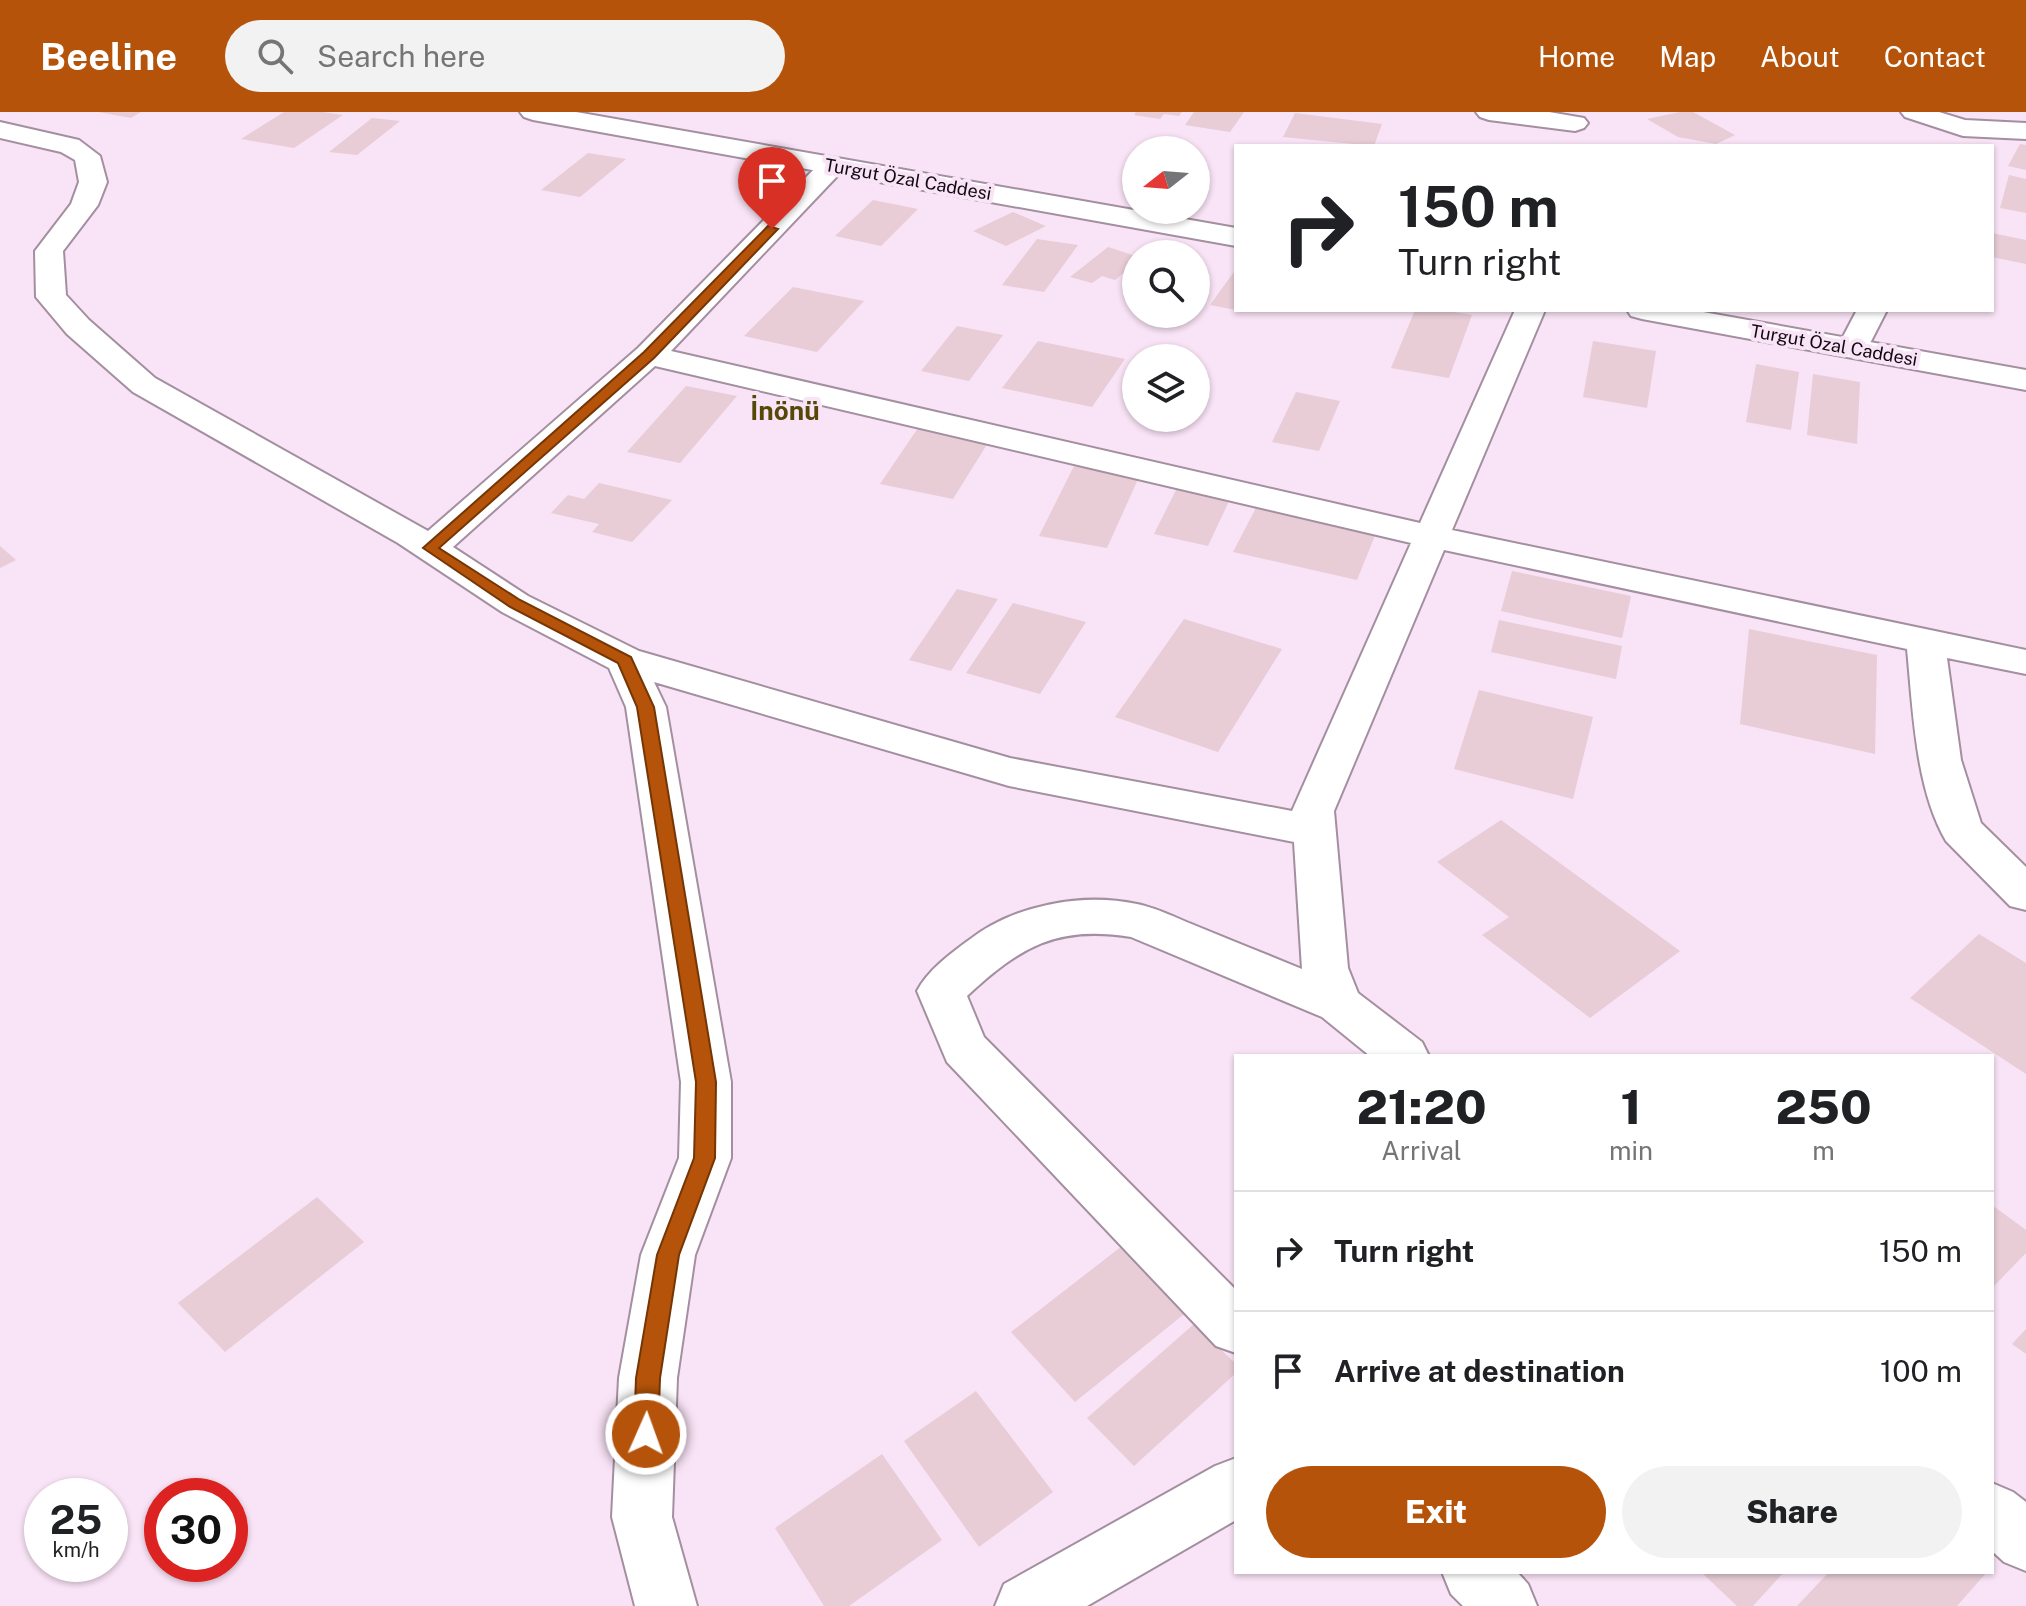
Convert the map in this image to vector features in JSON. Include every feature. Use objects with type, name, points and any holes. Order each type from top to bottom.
[{"type":"street","name":"Turgut Özal Caddesi","points":[[533,112],[576,115],[833,165],[1234,237]]},
{"type":"street","points":[[1489,112],[1575,127]]},
{"type":"street","points":[[1914,112],[1959,137],[2026,131]]},
{"type":"street","points":[[0,130],[70,146],[87,156],[93,182],[84,205],[49,251],[51,297],[78,327],[144,385],[430,548],[515,604],[625,660],[1009,772],[1314,831]]},
{"type":"street","points":[[430,548],[649,355],[833,165]]},
{"type":"street","points":[[1339,1004],[1325,968],[1313,811],[1529,312]]},
{"type":"street","name":"Turgut Özal Caddesi","points":[[1653,312],[2026,380]]},
{"type":"street","points":[[1853,348],[1871,312]]},
{"type":"street","points":[[649,355],[1432,537],[2026,662]]},
{"type":"street","points":[[1925,641],[1940,760],[1961,830],[2026,894]]},
{"type":"street","points":[[625,660],[646,707],[706,1082],[705,1158],[668,1255],[648,1378],[642,1517],[666,1606]]},
{"type":"street","points":[[1234,1326],[964,1048],[941,991],[1000,941],[1056,919],[1112,916],[1138,921],[1339,1004],[1402,1054]]},
{"type":"street","points":[[1026,1606],[1234,1488]]},
{"type":"street","points":[[1994,1515],[2026,1540]]},
{"type":"street","points":[[1475,1574],[1506,1606]]},
{"type":"building","points":[[98,112],[141,112],[131,118]]},
{"type":"building","points":[[284,112],[343,115],[294,148],[241,139]]},
{"type":"building","points":[[1136,112],[1182,112],[1179,116],[1164,114],[1160,119],[1134,115]]},
{"type":"building","points":[[1194,112],[1244,112],[1230,132],[1185,125]]},
{"type":"building","points":[[1693,112],[1735,135],[1716,144],[1678,137],[1647,119]]},
{"type":"building","points":[[1295,113],[1382,124],[1375,144],[1283,137]]},
{"type":"building","points":[[372,118],[400,121],[357,155],[329,152]]},
{"type":"building","points":[[2020,144],[2026,145],[2026,170],[2008,166]]},
{"type":"building","points":[[588,153],[626,159],[580,197],[541,190]]},
{"type":"building","points":[[2009,175],[2026,179],[2026,213],[2000,208]]},
{"type":"building","points":[[873,200],[918,209],[881,246],[835,236]]},
{"type":"building","points":[[1013,212],[1046,226],[1006,246],[973,231]]},
{"type":"building","points":[[1994,233],[2026,240],[2026,264],[1994,257]]},
{"type":"building","points":[[1037,239],[1078,245],[1044,292],[1002,285]]},
{"type":"building","points":[[1108,247],[1122,252],[1122,274],[1115,280],[1102,276],[1092,283],[1070,277]]},
{"type":"building","points":[[1234,272],[1234,310],[1210,305]]},
{"type":"building","points":[[793,287],[864,301],[817,352],[744,336]]},
{"type":"building","points":[[1414,312],[1472,315],[1449,378],[1391,368]]},
{"type":"building","points":[[957,326],[1003,335],[969,381],[921,371]]},
{"type":"building","points":[[1038,341],[1122,358],[1122,363],[1092,407],[1002,388]]},
{"type":"building","points":[[1593,341],[1656,351],[1647,408],[1583,397]]},
{"type":"building","points":[[1756,364],[1799,372],[1791,430],[1746,422]]},
{"type":"building","points":[[1813,374],[1860,382],[1857,444],[1807,435]]},
{"type":"building","points":[[686,386],[737,396],[680,463],[627,452]]},
{"type":"building","points":[[1296,392],[1340,401],[1319,451],[1272,442]]},
{"type":"building","points":[[920,425],[991,438],[953,499],[880,484]]},
{"type":"building","points":[[1074,466],[1139,477],[1107,548],[1039,536]]},
{"type":"building","points":[[599,483],[672,500],[632,542],[592,532],[599,524],[551,513],[568,495],[584,499]]},
{"type":"building","points":[[1177,488],[1230,499],[1208,546],[1154,534]]},
{"type":"building","points":[[1259,502],[1378,528],[1357,580],[1233,552]]},
{"type":"building","points":[[0,546],[16,560],[0,568]]},
{"type":"building","points":[[1512,571],[1631,596],[1622,638],[1501,611]]},
{"type":"building","points":[[957,589],[998,599],[951,671],[909,660]]},
{"type":"building","points":[[1013,603],[1086,622],[1040,694],[966,673]]},
{"type":"building","points":[[1184,619],[1282,649],[1218,752],[1115,717]]},
{"type":"building","points":[[1499,620],[1622,646],[1616,679],[1491,652]]},
{"type":"building","points":[[1749,629],[1877,655],[1875,754],[1740,724]]},
{"type":"building","points":[[1479,690],[1593,717],[1573,799],[1454,769]]},
{"type":"building","points":[[1501,820],[1680,951],[1590,1018],[1482,935],[1509,917],[1437,862]]},
{"type":"building","points":[[1979,934],[2026,963],[2026,1074],[1910,998]]},
{"type":"building","points":[[317,1197],[364,1242],[225,1352],[178,1303]]},
{"type":"building","points":[[1994,1206],[2026,1230],[2026,1253],[1994,1286]]},
{"type":"building","points":[[1122,1246],[1188,1311],[1075,1402],[1011,1332]]},
{"type":"building","points":[[1194,1324],[1234,1362],[1234,1375],[1134,1466],[1087,1418]]},
{"type":"building","points":[[2026,1329],[2026,1354],[2012,1344]]},
{"type":"building","points":[[976,1391],[1053,1492],[979,1547],[904,1441]]},
{"type":"building","points":[[882,1454],[942,1540],[849,1606],[824,1606],[775,1528]]},
{"type":"building","points":[[1703,1574],[1782,1574],[1753,1606],[1737,1606]]},
{"type":"building","points":[[1827,1574],[1985,1574],[1957,1606],[1797,1606]]},
{"type":"district","name":"İnönü","points":[[785,410]]},
{"type":"route","points":[[646,1434],[648,1378],[668,1255],[705,1158],[706,1082],[646,707],[625,660],[515,604],[430,548],[649,355],[772,229]]}]
